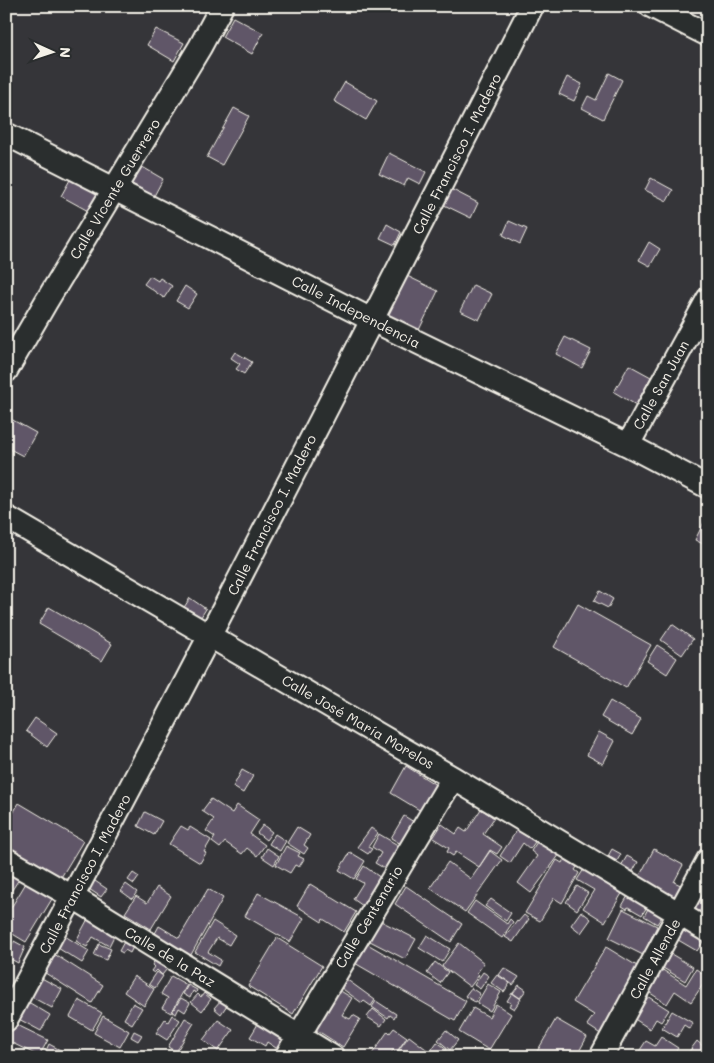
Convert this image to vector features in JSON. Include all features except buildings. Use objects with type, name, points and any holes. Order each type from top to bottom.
[{"type":"street","name":"Calle Vicente Guerrero","points":[[6,371],[200,47],[222,6]]},
{"type":"street","name":"Calle Francisco I. Madero","points":[[6,1020],[210,636],[532,6]]},
{"type":"street","points":[[651,6],[708,36]]},
{"type":"street","name":"Calle Independencia","points":[[6,134],[372,320],[628,445],[708,487]]},
{"type":"street","name":"Calle San Juan","points":[[628,445],[708,299]]},
{"type":"street","name":"Calle José María Morelos","points":[[6,517],[452,778],[708,931]]},
{"type":"street","name":"Calle Centenario","points":[[286,1057],[452,778]]},
{"type":"street","name":"Calle de la Paz","points":[[6,858],[73,897],[333,1057]]},
{"type":"street","name":"Calle Allende","points":[[601,1057],[708,860]]}]
